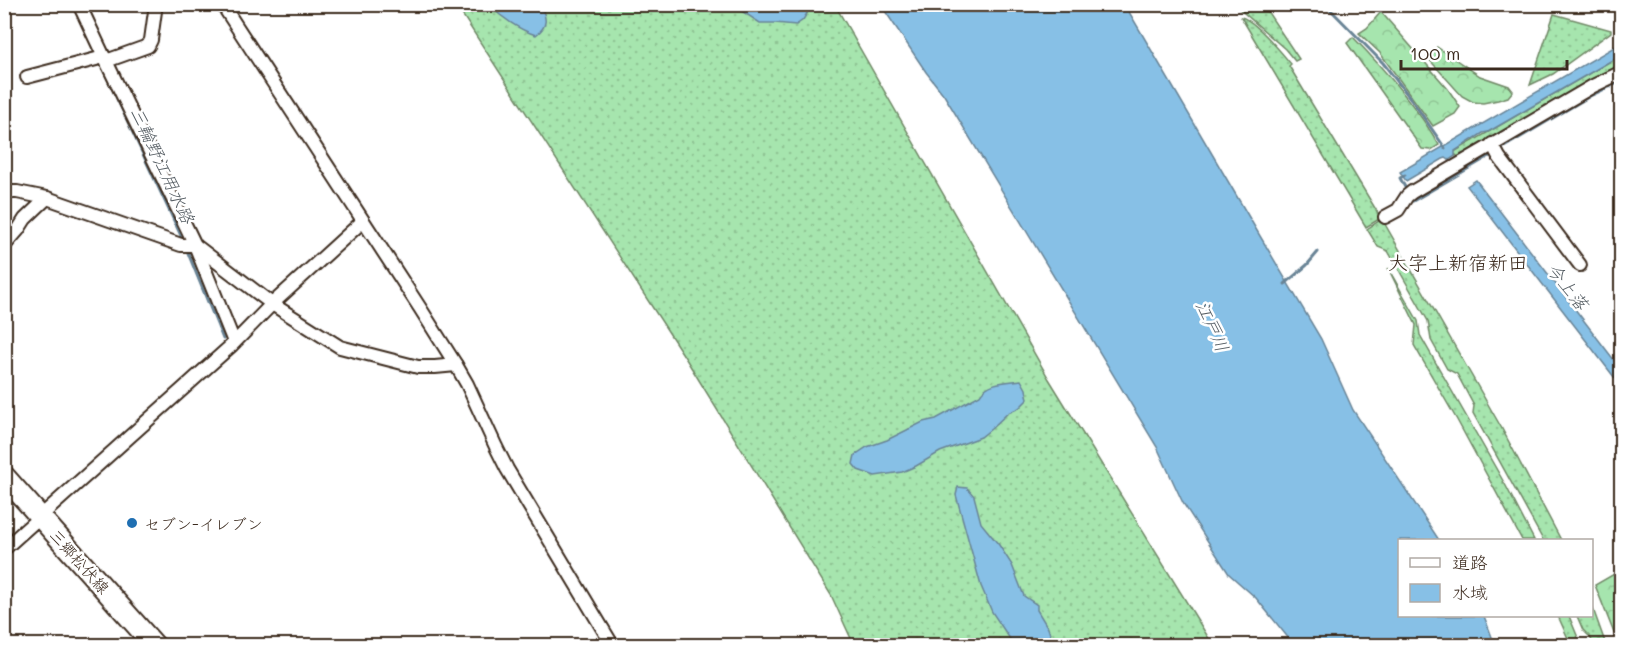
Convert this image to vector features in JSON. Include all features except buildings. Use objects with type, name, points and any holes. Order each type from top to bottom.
[{"type":"main road","name":"三郷松伏線","points":[[4,476],[155,645]]},
{"type":"street","points":[[79,4],[195,245],[234,342]]},
{"type":"street","points":[[27,77],[106,59],[148,46],[151,40],[156,4]]},
{"type":"street","points":[[222,4],[456,365],[507,469],[613,645]]},
{"type":"street","points":[[1385,217],[1398,210],[1410,194],[1495,150],[1593,86],[1622,72]]},
{"type":"street","points":[[1495,150],[1580,265]]},
{"type":"street","points":[[4,192],[48,198],[181,245],[195,245],[272,304],[340,347],[418,367],[435,368],[456,365]]},
{"type":"street","points":[[4,246],[25,219],[48,198]]},
{"type":"street","points":[[4,549],[234,342],[363,221]]},
{"type":"green space","points":[[456,5],[835,5],[1049,379],[1213,645],[854,645],[831,595],[686,359]]},
{"type":"green space","points":[[1235,5],[1263,5],[1299,59],[1295,61],[1285,49]]},
{"type":"green space","points":[[1381,12],[1448,89],[1460,107],[1455,114],[1433,126],[1380,53],[1359,33],[1367,28]]},
{"type":"green space","points":[[1554,14],[1611,30],[1611,32],[1553,74],[1530,85]]},
{"type":"green space","points":[[1241,17],[1260,30],[1291,64],[1289,66],[1381,218],[1366,227]]},
{"type":"green space","points":[[1353,37],[1399,88],[1439,145],[1431,150],[1422,149],[1347,43]]},
{"type":"green space","points":[[1437,47],[1480,76],[1509,86],[1513,91],[1508,97],[1483,103],[1473,102],[1462,96],[1427,57],[1435,52]]},
{"type":"green space","points":[[1621,55],[1621,70],[1455,160],[1458,157],[1454,152]]},
{"type":"green space","points":[[1382,219],[1501,427],[1560,539],[1542,539],[1473,413],[1474,406],[1457,374],[1447,369],[1431,340],[1428,321],[1388,251],[1378,247],[1367,229]]},
{"type":"green space","points":[[1388,268],[1418,321],[1420,335],[1533,539],[1521,539],[1414,345],[1416,325]]},
{"type":"green space","points":[[1621,570],[1621,630],[1614,633],[1595,585]]},
{"type":"green space","points":[[1593,609],[1606,645],[1594,645],[1583,630],[1577,617],[1593,617]]},
{"type":"green space","points":[[1558,617],[1569,617],[1581,645],[1571,645]]},
{"type":"water","points":[[743,4],[812,5],[803,20],[796,25],[760,23],[740,10]]},
{"type":"water","points":[[489,5],[541,5],[545,25],[536,35],[530,33],[511,23]]},
{"type":"water","name":"江戸川","points":[[881,5],[1125,5],[1321,339],[1353,410],[1438,539],[1398,539],[1398,617],[1484,617],[1495,645],[1294,645],[1256,598],[1229,574],[1183,503],[1157,447],[944,95]]},
{"type":"water","points":[[1621,43],[1621,55],[1483,133],[1455,151],[1455,156],[1449,160],[1443,159],[1406,181],[1400,172]]},
{"type":"water","points":[[1476,180],[1621,369],[1621,386],[1467,186]]},
{"type":"water","points":[[1021,380],[1028,399],[981,437],[940,452],[902,472],[875,476],[858,470],[853,464],[855,455],[867,447],[923,422],[936,419],[980,395],[988,387]]},
{"type":"water","points":[[958,487],[967,488],[974,496],[981,523],[1012,565],[1024,596],[1037,605],[1037,610],[1052,640],[1050,645],[1014,645],[992,612],[981,586],[956,495]]},
{"type":"waterway","name":"今上落","points":[[1325,4],[1383,63],[1445,148]]},
{"type":"waterway","name":"三輪野江用水路","points":[[99,60],[184,242]]},
{"type":"waterway","points":[[1499,150],[1590,96],[1622,81]]},
{"type":"waterway","points":[[1410,197],[1413,201],[1493,154]]},
{"type":"waterway","points":[[1405,175],[1400,178],[1407,191]]},
{"type":"waterway","name":"三輪野江用水路","points":[[186,248],[223,339]]},
{"type":"waterway","points":[[1285,284],[1318,252]]},
{"type":"place","name":"セブン-イレブン","points":[[132,523]]},
{"type":"district","name":"大字上新宿新田","points":[[1458,262]]}]
